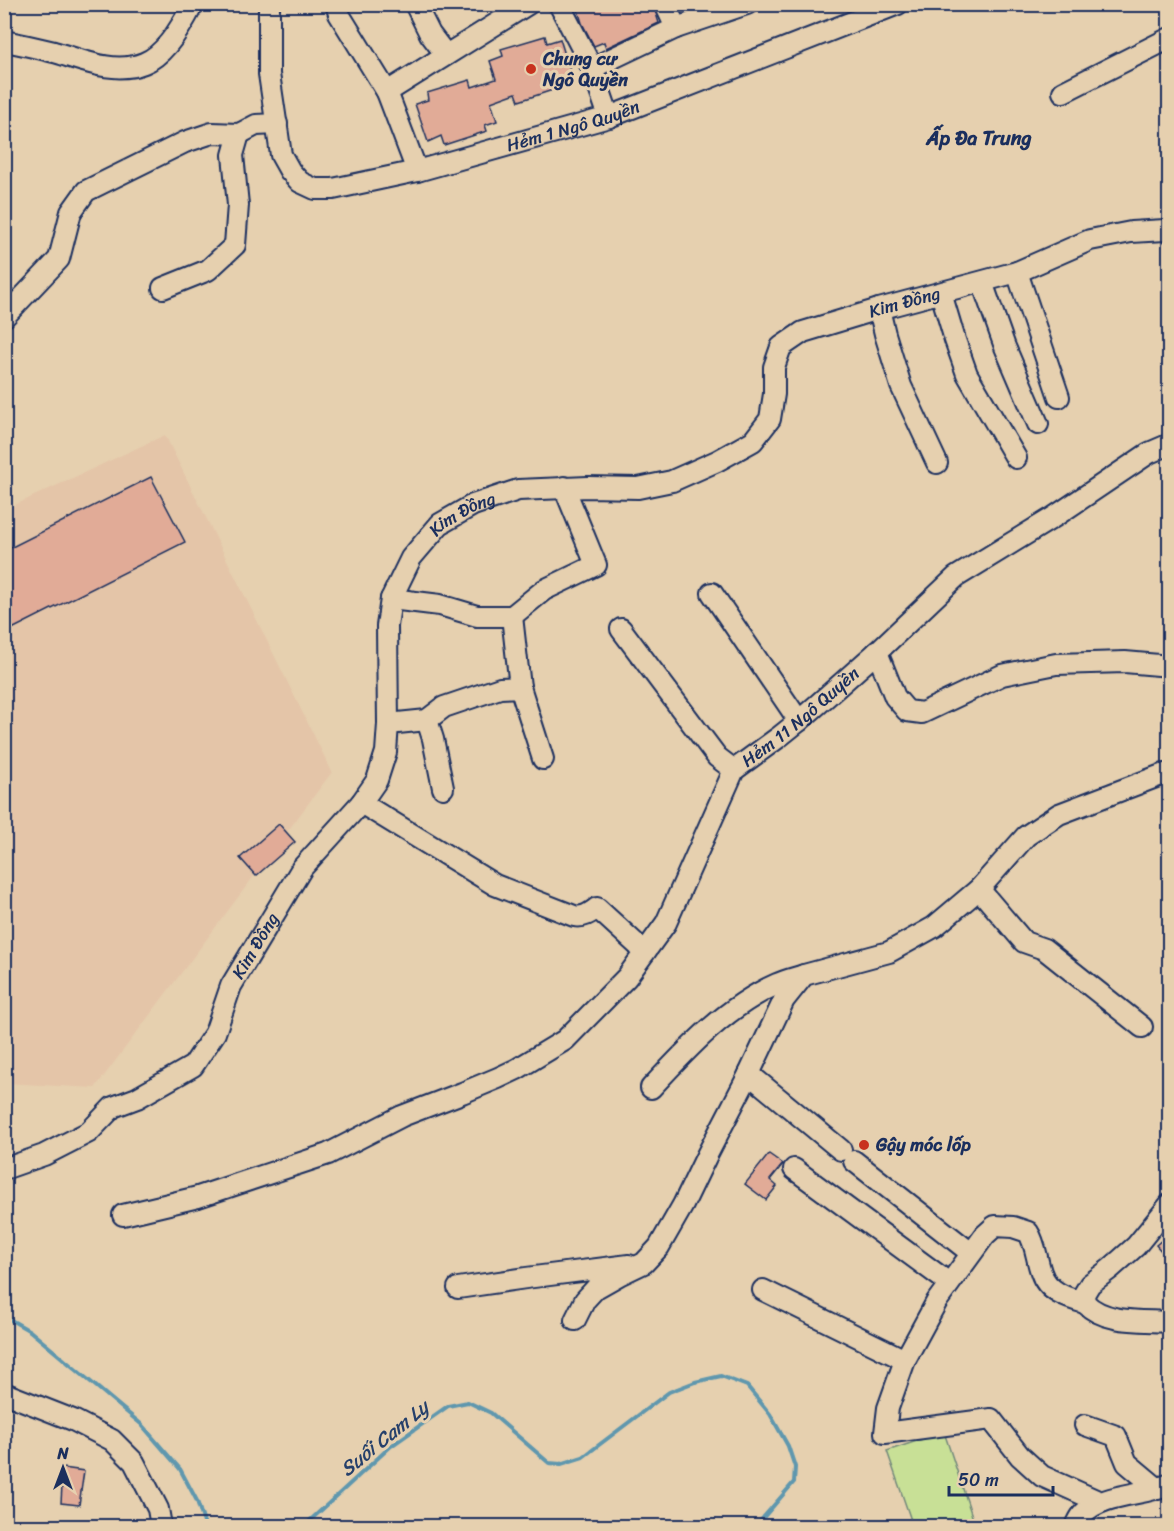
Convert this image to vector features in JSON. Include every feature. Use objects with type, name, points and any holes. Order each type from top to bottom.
[{"type":"street","points":[[4,41],[105,66],[134,66],[146,63],[160,52],[184,21],[193,4]]},
{"type":"street","name":"Hẻm 1 Ngô Quyền","points":[[268,4],[269,74],[281,154],[290,171],[300,182],[315,189],[333,189],[417,171],[609,117],[896,5]]},
{"type":"street","points":[[336,4],[339,14],[387,92],[417,171]]},
{"type":"street","points":[[415,4],[430,34],[446,55]]},
{"type":"street","points":[[387,92],[528,4]]},
{"type":"street","points":[[559,4],[592,68],[609,117]]},
{"type":"street","points":[[665,4],[676,28]]},
{"type":"street","points":[[592,68],[676,28],[747,4]]},
{"type":"street","points":[[1063,92],[1170,38]]},
{"type":"street","points":[[4,317],[59,259],[71,212],[86,191],[185,142],[212,133],[239,134],[256,125],[277,124]]},
{"type":"street","points":[[163,288],[208,270],[235,245],[238,205],[233,154],[239,134]]},
{"type":"street","name":"Kim Đồng","points":[[4,1169],[44,1155],[89,1132],[113,1107],[137,1098],[193,1066],[215,1032],[231,986],[302,868],[361,803],[377,780],[386,752],[387,626],[391,599],[411,558],[440,524],[473,505],[518,490],[564,487],[638,488],[672,481],[717,461],[753,441],[770,419],[774,394],[774,367],[781,348],[803,332],[1017,272],[1090,240],[1131,232],[1170,232]]},
{"type":"street","points":[[1017,272],[1059,397]]},
{"type":"street","points":[[982,282],[1005,347],[1038,424]]},
{"type":"street","points":[[941,292],[967,374],[1016,458]]},
{"type":"street","points":[[879,309],[901,386],[936,463]]},
{"type":"street","name":"Hẻm 11 Ngô Quyền","points":[[123,1215],[198,1197],[328,1154],[402,1116],[517,1069],[565,1040],[627,977],[666,922],[734,770],[799,721],[877,652],[956,576],[1054,517],[1149,453],[1170,444]]},
{"type":"street","points":[[391,599],[440,605],[477,616],[512,616],[544,590],[596,565],[564,487]]},
{"type":"street","points":[[712,593],[799,721]]},
{"type":"street","points":[[512,616],[520,687],[543,759]]},
{"type":"street","points":[[621,629],[717,757],[734,770]]},
{"type":"street","points":[[877,652],[895,697],[907,711],[922,713],[1002,675],[1056,664],[1125,662],[1170,666]]},
{"type":"street","points":[[388,724],[427,720],[444,707],[500,688],[520,687]]},
{"type":"street","points":[[427,720],[443,788]]},
{"type":"street","points":[[651,1088],[689,1046],[752,997],[779,983],[889,952],[934,927],[979,889],[1026,836],[1059,814],[1164,774],[1170,774]]},
{"type":"street","points":[[361,803],[495,885],[574,916],[587,915],[597,908],[645,952]]},
{"type":"street","points":[[979,889],[1024,942],[1044,949],[1142,1027]]},
{"type":"street","points":[[575,1320],[585,1300],[596,1288],[644,1263],[659,1247],[749,1074],[784,1000],[804,975]]},
{"type":"street","points":[[749,1074],[971,1253]]},
{"type":"street","points":[[794,1169],[949,1283]]},
{"type":"street","points":[[1085,1304],[1084,1294],[1090,1284],[1136,1246],[1170,1204]]},
{"type":"street","points":[[1100,1502],[1042,1476],[1020,1456],[991,1419],[885,1433],[888,1408],[905,1360],[937,1300],[985,1235],[995,1226],[1013,1227],[1028,1232],[1034,1240],[1041,1274],[1052,1290],[1066,1298],[1085,1304],[1091,1310],[1103,1315],[1170,1322]]},
{"type":"street","points":[[458,1288],[644,1263]]},
{"type":"street","points":[[763,1290],[905,1360]]},
{"type":"street","points":[[4,1393],[73,1420],[112,1440],[134,1462],[158,1509],[161,1527]]},
{"type":"street","points":[[1084,1425],[1116,1436],[1127,1463],[1164,1486]]},
{"type":"street","points":[[1076,1527],[1082,1515],[1100,1502],[1164,1486]]},
{"type":"shaded area","points":[[165,435],[332,772],[95,1088],[5,1083],[4,510]]},
{"type":"green space","points":[[944,1432],[974,1522],[960,1526],[913,1526],[887,1451]]},
{"type":"building","name":"Chung cư Ngô Quyền","points":[[594,4],[653,4],[659,23],[606,48],[604,42],[594,46],[578,10]]},
{"type":"building","points":[[545,36],[547,43],[560,39],[572,77],[560,81],[562,87],[519,101],[516,93],[491,102],[497,121],[485,125],[487,131],[444,145],[441,136],[428,142],[415,104],[428,100],[427,93],[470,80],[472,87],[496,79],[490,61],[503,56],[501,49]]},
{"type":"building","points":[[151,477],[185,542],[4,633],[4,551]]},
{"type":"building","points":[[279,824],[295,842],[256,876],[240,858]]},
{"type":"building","points":[[769,1154],[783,1164],[770,1180],[777,1186],[766,1200],[745,1184]]},
{"type":"building","points":[[1170,1233],[1170,1261],[1156,1245]]},
{"type":"building","points":[[63,1468],[84,1471],[79,1505],[61,1503]]},
{"type":"waterway","name":"Suối Cam Ly","points":[[4,1316],[30,1331],[141,1424],[180,1469],[197,1501],[205,1526]]},
{"type":"waterway","name":"Suối Cam Ly","points":[[304,1526],[391,1446],[448,1406],[468,1402],[491,1413],[549,1463],[561,1464],[583,1457],[669,1392],[695,1382],[721,1376],[747,1386],[770,1414],[788,1446],[795,1467],[794,1482],[756,1526]]},
{"type":"place","name":"Chung cư Ngô Quyền","points":[[531,69]]},
{"type":"place","name":"Gậy móc lốp","points":[[864,1145]]},
{"type":"district","name":"Ấp Đa Trung","points":[[979,138]]}]
